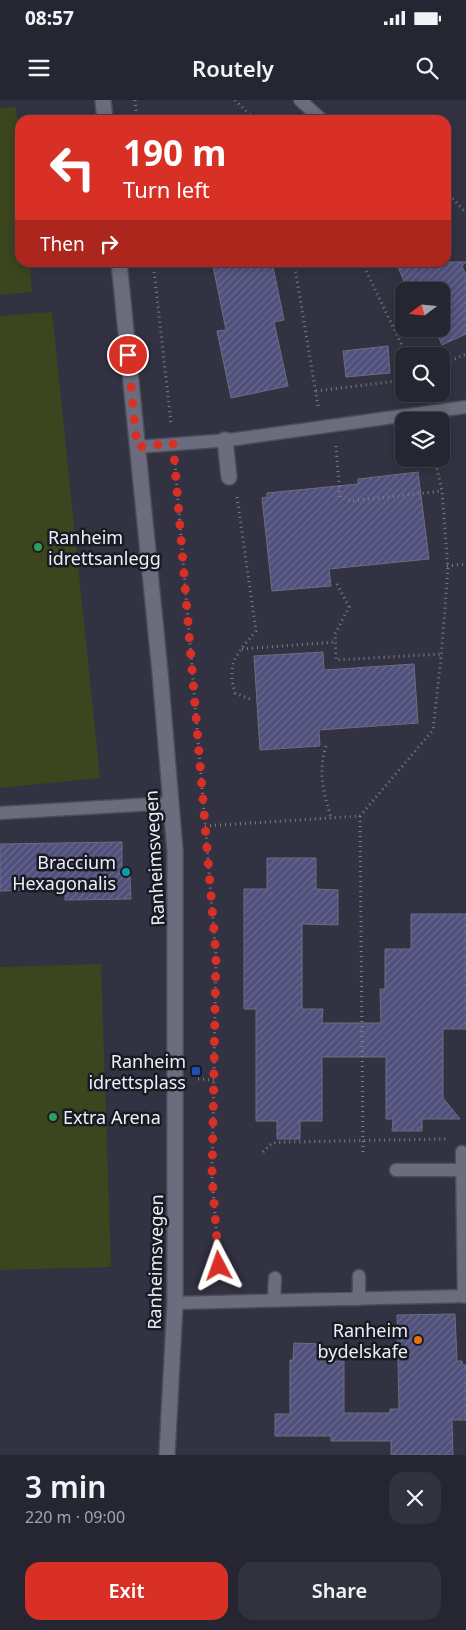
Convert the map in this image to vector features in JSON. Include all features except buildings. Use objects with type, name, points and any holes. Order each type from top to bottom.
[{"type":"street","points":[[103,100],[104,115]]},
{"type":"street","name":"Ranheimsvegen","points":[[119,267],[160,672],[175,851],[174,1303],[167,1455]]},
{"type":"street","points":[[225,440],[233,482]]},
{"type":"lane","points":[[300,100],[316,115]]},
{"type":"lane","points":[[137,447],[225,440],[466,407]]},
{"type":"lane","points":[[0,814],[171,803]]},
{"type":"lane","points":[[174,1303],[465,1296],[462,1152]]},
{"type":"lane","points":[[396,1170],[462,1170]]},
{"type":"lane","points":[[359,1276],[359,1299]]},
{"type":"lane","points":[[274,1300],[275,1278]]},
{"type":"path","points":[[135,100],[136,115]]},
{"type":"path","points":[[235,100],[250,115]]},
{"type":"path","points":[[451,196],[466,213]]},
{"type":"path","points":[[154,267],[173,443],[216,955],[212,1177],[221,1301]]},
{"type":"path","points":[[295,267],[316,391],[328,426],[340,497],[351,501],[442,491]]},
{"type":"path","points":[[364,267],[403,347]]},
{"type":"path","points":[[450,361],[466,354]]},
{"type":"path","points":[[316,391],[395,381]]},
{"type":"path","points":[[363,1152],[360,816],[433,730],[442,654],[447,566],[442,491],[437,467]]},
{"type":"path","points":[[233,482],[256,631],[233,662],[230,677],[236,693],[250,699]]},
{"type":"path","points":[[447,566],[466,564]]},
{"type":"path","points":[[338,584],[349,607],[335,634],[336,660],[442,654]]},
{"type":"path","points":[[241,649],[336,642]]},
{"type":"path","points":[[326,746],[322,760],[322,790],[331,817]]},
{"type":"path","points":[[204,826],[360,816]]},
{"type":"path","points":[[198,1079],[214,1080]]},
{"type":"path","points":[[263,1152],[272,1144],[451,1139]]},
{"type":"green space","points":[[16,107],[15,267],[30,267],[32,292],[0,295],[0,108]]},
{"type":"green space","name":"Ranheim idrettsanlegg","points":[[52,312],[100,778],[0,788],[0,316]]},
{"type":"green space","name":"Extra Arena","points":[[101,964],[111,1267],[0,1270],[0,967]]},
{"type":"place","name":"Ranheim idrettsanlegg","points":[[38,547]]},
{"type":"place","name":"Braccium Hexagonalis","points":[[126,872]]},
{"type":"place","name":"Ranheim idrettsplass","points":[[196,1071]]},
{"type":"place","name":"Extra Arena","points":[[53,1117]]},
{"type":"place","name":"Ranheim bydelskafe","points":[[418,1340]]},
{"type":"route","points":[[128,355],[137,447],[173,443],[216,955],[212,1177],[219,1266]]}]
